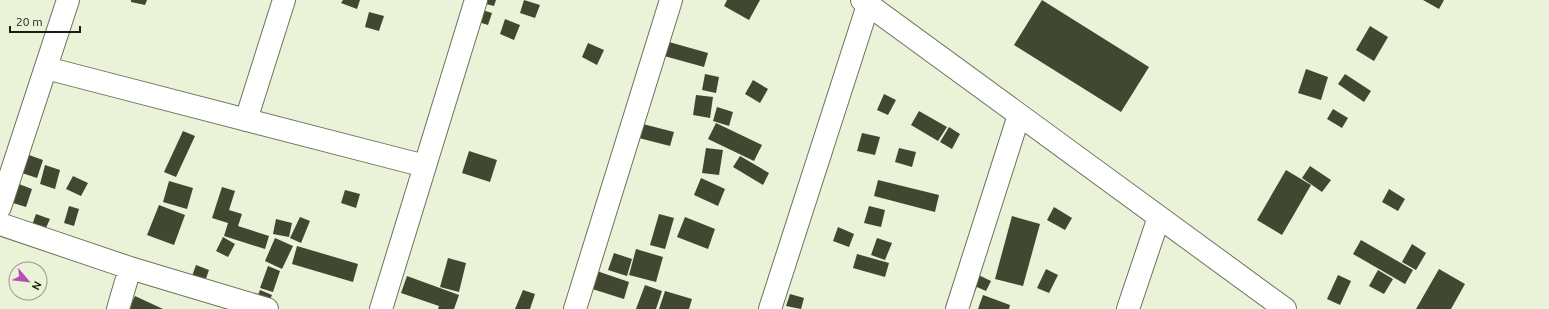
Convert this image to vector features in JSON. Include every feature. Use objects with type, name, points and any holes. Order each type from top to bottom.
[{"type":"street","points":[[0,207],[68,0]]},
{"type":"street","points":[[246,120],[284,0]]},
{"type":"street","points":[[381,309],[476,0]]},
{"type":"street","points":[[575,309],[671,0]]},
{"type":"street","points":[[770,309],[865,2],[1285,309]]},
{"type":"street","points":[[46,68],[424,166]]},
{"type":"street","points":[[957,309],[1019,115]]},
{"type":"street","points":[[1128,309],[1159,217]]},
{"type":"street","points":[[0,224],[130,268],[267,309]]},
{"type":"street","points":[[118,309],[130,268]]},
{"type":"building","points":[[131,0],[147,0],[145,5],[131,2]]},
{"type":"building","points":[[343,0],[360,0],[357,9],[341,3]]},
{"type":"building","points":[[479,0],[496,0],[494,6],[478,2]]},
{"type":"building","points":[[524,0],[540,5],[535,18],[520,13]]},
{"type":"building","points":[[727,0],[760,0],[749,20],[724,6]]},
{"type":"building","points":[[1042,0],[1149,67],[1121,112],[1014,45]]},
{"type":"building","points":[[1423,0],[1444,0],[1439,9]]},
{"type":"building","points":[[476,8],[492,13],[488,25],[472,20]]},
{"type":"building","points":[[369,12],[384,16],[379,31],[365,27]]},
{"type":"building","points":[[505,19],[520,25],[514,40],[500,34]]},
{"type":"building","points":[[1370,26],[1388,37],[1374,61],[1356,50]]},
{"type":"building","points":[[662,40],[708,53],[704,67],[657,54]]},
{"type":"building","points":[[588,43],[604,50],[597,65],[582,57]]},
{"type":"building","points":[[1306,69],[1328,77],[1321,100],[1298,93]]},
{"type":"building","points":[[705,74],[719,77],[716,93],[702,90]]},
{"type":"building","points":[[1345,74],[1371,91],[1364,102],[1338,84]]},
{"type":"building","points":[[753,80],[768,89],[760,103],[745,94]]},
{"type":"building","points":[[884,94],[896,100],[888,115],[877,110]]},
{"type":"building","points":[[696,95],[713,97],[710,118],[693,115]]},
{"type":"building","points":[[717,107],[733,112],[729,126],[713,121]]},
{"type":"building","points":[[1333,109],[1348,118],[1342,128],[1327,119]]},
{"type":"building","points":[[919,111],[947,127],[938,141],[911,125]]},
{"type":"building","points":[[639,123],[674,132],[670,146],[635,137]]},
{"type":"building","points":[[716,123],[762,145],[754,161],[708,139]]},
{"type":"building","points":[[949,127],[960,134],[952,149],[940,142]]},
{"type":"building","points":[[183,131],[195,136],[176,177],[164,172]]},
{"type":"building","points":[[862,133],[880,137],[875,155],[857,151]]},
{"type":"building","points":[[706,148],[723,150],[719,175],[702,173]]},
{"type":"building","points":[[899,148],[916,152],[912,167],[895,162]]},
{"type":"building","points":[[469,151],[497,160],[490,182],[462,173]]},
{"type":"building","points":[[29,155],[43,160],[37,178],[22,173]]},
{"type":"building","points":[[740,156],[769,173],[763,185],[733,167]]},
{"type":"building","points":[[45,165],[60,170],[55,189],[40,184]]},
{"type":"building","points":[[1310,166],[1331,180],[1322,192],[1302,178]]},
{"type":"building","points":[[1286,170],[1311,185],[1282,235],[1257,220]]},
{"type":"building","points":[[73,176],[88,183],[81,196],[66,189]]},
{"type":"building","points":[[701,178],[725,189],[718,206],[694,195]]},
{"type":"building","points":[[878,180],[939,195],[935,212],[874,196]]},
{"type":"building","points":[[169,181],[193,188],[187,209],[163,202]]},
{"type":"building","points":[[19,184],[32,189],[26,207],[13,203]]},
{"type":"building","points":[[222,187],[235,191],[229,210],[242,214],[238,226],[269,236],[265,249],[224,236],[228,223],[212,218]]},
{"type":"building","points":[[1389,189],[1405,199],[1398,211],[1382,202]]},
{"type":"building","points":[[345,190],[360,194],[356,208],[341,203]]},
{"type":"building","points":[[159,205],[185,215],[174,245],[147,235]]},
{"type":"building","points":[[69,206],[79,209],[74,226],[64,223]]},
{"type":"building","points":[[869,206],[885,210],[881,227],[864,223]]},
{"type":"building","points":[[1054,207],[1072,218],[1065,230],[1047,220]]},
{"type":"building","points":[[36,214],[50,219],[45,230],[32,225]]},
{"type":"building","points":[[659,214],[674,218],[665,249],[650,245]]},
{"type":"building","points":[[1012,216],[1040,224],[1023,286],[995,279]]},
{"type":"building","points":[[300,217],[310,221],[301,243],[290,238]]},
{"type":"building","points":[[685,217],[715,229],[708,249],[677,237]]},
{"type":"building","points":[[276,219],[292,223],[289,237],[273,234]]},
{"type":"building","points":[[838,227],[854,234],[849,247],[833,241]]},
{"type":"building","points":[[223,237],[235,244],[228,257],[216,251]]},
{"type":"building","points":[[275,238],[293,246],[282,269],[265,261]]},
{"type":"building","points":[[877,238],[892,243],[885,260],[871,255]]},
{"type":"building","points":[[1361,240],[1413,270],[1405,284],[1353,254]]},
{"type":"building","points":[[1412,244],[1426,253],[1416,270],[1402,262]]},
{"type":"building","points":[[297,246],[358,264],[353,282],[292,264]]},
{"type":"building","points":[[636,249],[663,257],[656,282],[629,275]]},
{"type":"building","points":[[614,253],[632,259],[627,276],[608,270]]},
{"type":"building","points":[[857,254],[889,263],[885,277],[853,268]]},
{"type":"building","points":[[448,258],[466,263],[459,292],[440,287]]},
{"type":"building","points":[[196,265],[209,270],[204,284],[191,279]]},
{"type":"building","points":[[268,266],[280,271],[273,292],[260,288]]},
{"type":"building","points":[[1046,269],[1058,275],[1049,293],[1037,288]]},
{"type":"building","points":[[1439,269],[1465,284],[1451,309],[1416,309]]},
{"type":"building","points":[[594,270],[629,282],[624,299],[589,288]]},
{"type":"building","points":[[968,270],[991,281],[986,291],[977,287],[967,309]]},
{"type":"building","points":[[1378,270],[1393,279],[1384,294],[1369,286]]},
{"type":"building","points":[[1338,275],[1351,281],[1340,305],[1327,299]]},
{"type":"building","points":[[407,276],[459,295],[454,309],[438,309],[439,306],[401,293]]},
{"type":"building","points":[[645,285],[662,291],[656,309],[636,309]]},
{"type":"building","points":[[260,290],[272,295],[266,309],[254,305]]},
{"type":"building","points":[[523,290],[535,294],[530,309],[515,309]]},
{"type":"building","points":[[665,291],[692,299],[689,309],[659,309]]},
{"type":"building","points":[[790,294],[804,298],[801,309],[786,306]]},
{"type":"building","points":[[983,295],[1010,305],[1009,309],[978,309]]},
{"type":"building","points":[[135,296],[163,309],[129,309]]}]
